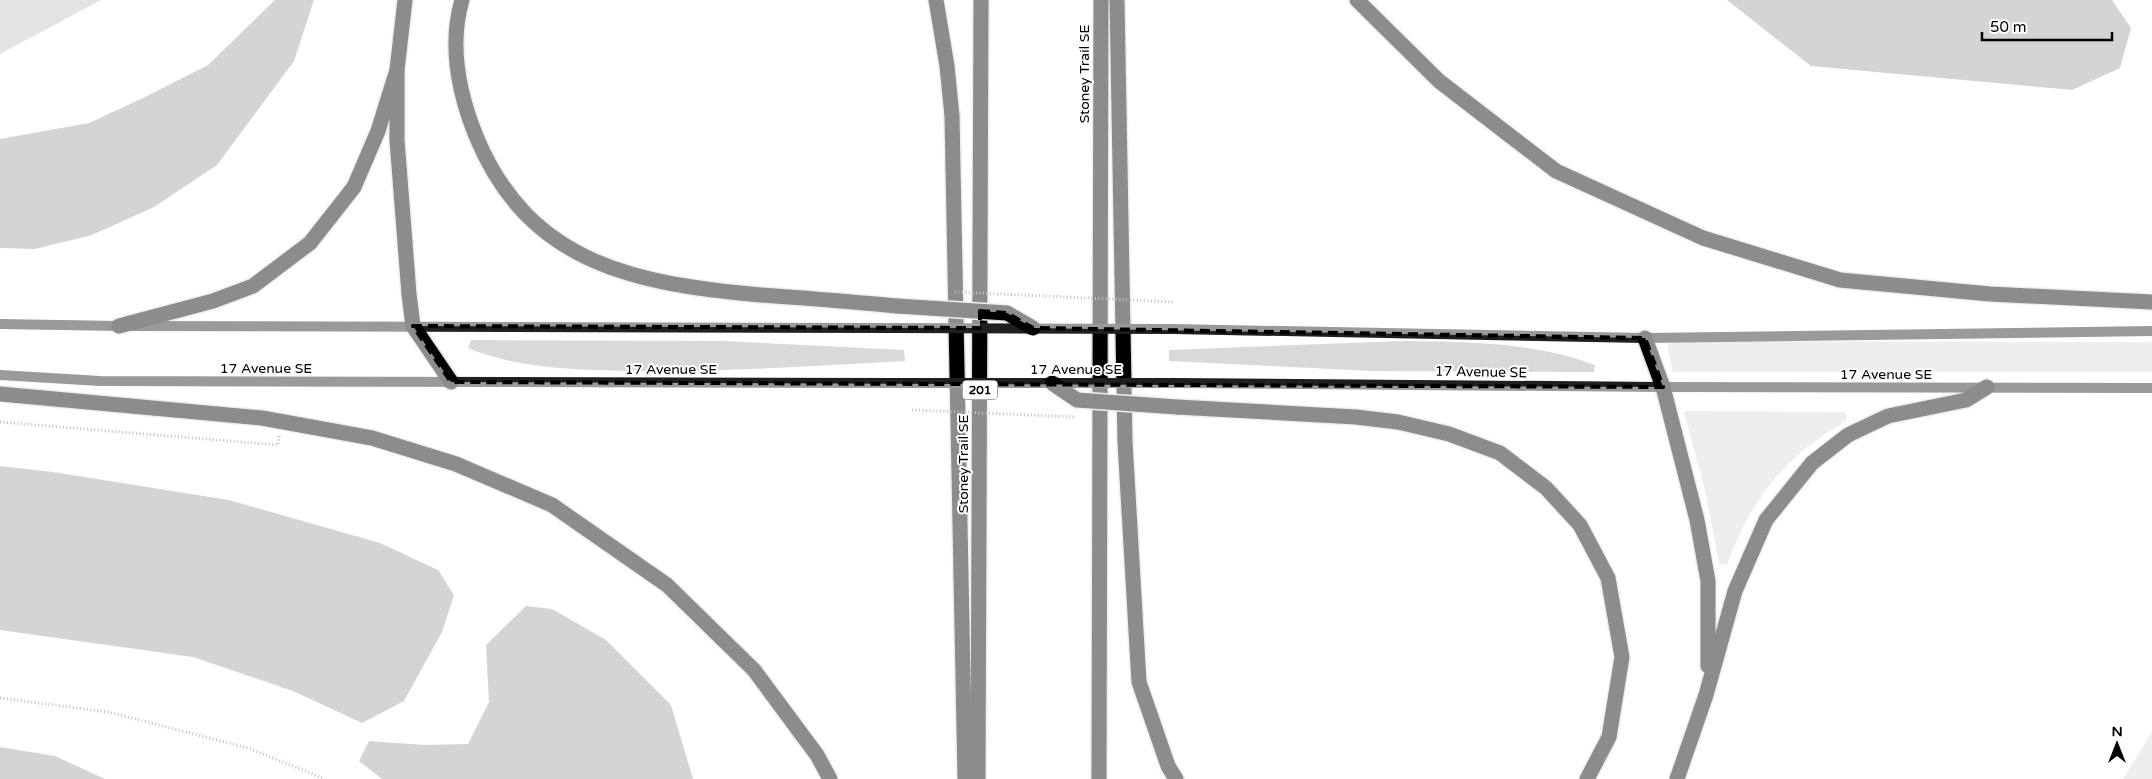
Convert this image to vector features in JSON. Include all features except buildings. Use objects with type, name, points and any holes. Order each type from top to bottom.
[{"type":"highway","points":[[405,0],[397,70],[397,140],[413,326],[451,382]]},
{"type":"highway","points":[[462,0],[456,49],[460,86],[470,121],[484,155],[503,187],[527,216],[555,240],[588,259],[650,281],[695,289],[897,306],[1007,312],[1033,328]]},
{"type":"highway","points":[[936,0],[947,66],[952,116],[965,779]]},
{"type":"highway","name":"Stoney Trail SE","points":[[978,779],[981,0]]},
{"type":"highway","name":"Stoney Trail SE","points":[[1100,779],[1101,0]]},
{"type":"highway","points":[[1117,0],[1125,442],[1139,682],[1168,766],[1176,779]]},
{"type":"highway","points":[[1357,0],[1439,81],[1556,171],[1703,238],[1840,280],[1990,294],[2152,302]]},
{"type":"highway","points":[[119,326],[213,301],[253,286],[310,243],[354,187],[378,131],[397,70]]},
{"type":"highway","points":[[1645,338],[1663,387],[1697,520],[1708,580],[1709,638],[1706,694]]},
{"type":"highway","points":[[1052,383],[1077,400],[1356,417],[1406,424],[1449,434],[1500,453],[1546,488],[1580,525],[1608,578],[1622,657],[1609,737],[1587,779]]},
{"type":"highway","points":[[1677,779],[1706,694],[1735,591],[1766,520],[1812,462],[1848,436],[1888,416],[1966,400],[1987,387]]},
{"type":"highway","points":[[0,394],[262,418],[372,438],[456,464],[552,505],[667,585],[754,670],[817,755],[830,779]]},
{"type":"main road","points":[[0,324],[1173,329],[1645,338],[2152,331]]},
{"type":"main road","name":"17 Avenue SE","points":[[0,375],[100,381],[1175,383],[1663,387],[2152,388]]},
{"type":"path","points":[[951,292],[1175,302]]},
{"type":"path","points":[[912,410],[1078,417]]},
{"type":"path","points":[[0,422],[278,445],[279,435]]},
{"type":"path","points":[[0,698],[108,712],[248,748],[325,779]]},
{"type":"highlighted area","points":[[980,311],[1007,313],[1033,328],[1645,338],[1663,387],[451,382],[413,326],[980,328]]},
{"type":"shaded area","points":[[275,0],[314,0],[294,61],[217,165],[154,207],[92,235],[35,249],[0,248],[0,139],[89,123],[143,98],[208,65]]},
{"type":"shaded area","points":[[1727,0],[2112,0],[2131,28],[2120,68],[2072,90],[1811,66]]},
{"type":"shaded area","points":[[471,340],[722,341],[904,350],[905,361],[712,370],[647,371],[556,368],[489,356],[468,348]]},
{"type":"shaded area","points":[[1403,341],[1476,343],[1524,348],[1572,357],[1595,365],[1594,372],[1373,371],[1169,361],[1169,350]]},
{"type":"shaded area","points":[[1672,341],[2152,342],[2152,372],[1673,372],[1667,347]]},
{"type":"shaded area","points":[[1684,412],[1843,412],[1847,416],[1846,421],[1805,449],[1773,481],[1747,520],[1727,565],[1719,564],[1706,494]]},
{"type":"shaded area","points":[[0,466],[53,472],[229,500],[380,543],[438,570],[454,595],[442,632],[404,701],[362,723],[293,691],[193,657],[0,630]]},
{"type":"shaded area","points":[[526,606],[552,609],[606,640],[671,705],[693,779],[382,779],[359,761],[369,741],[425,745],[468,744],[489,702],[486,645]]},
{"type":"shaded area","points":[[2152,732],[2152,779],[2123,779]]},
{"type":"shaded area","points":[[0,747],[55,756],[105,779],[0,779]]}]
